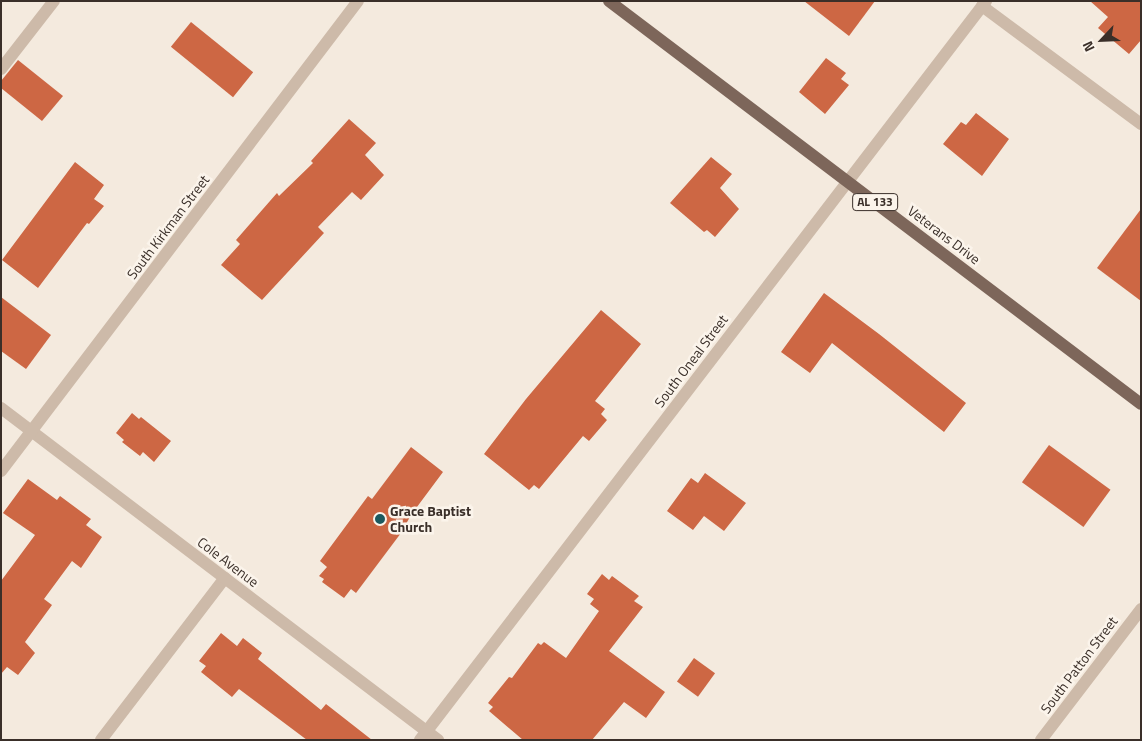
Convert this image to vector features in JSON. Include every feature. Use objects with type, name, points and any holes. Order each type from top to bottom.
[{"type":"main road","name":"Veterans Drive","points":[[609,1],[1141,404]]},
{"type":"street","points":[[1,69],[54,1]]},
{"type":"street","name":"South Kirkman Street","points":[[1,471],[358,1]]},
{"type":"street","points":[[984,4],[1141,124]]},
{"type":"street","name":"South Oneal Street","points":[[423,735],[984,4]]},
{"type":"street","name":"Cole Avenue","points":[[1,408],[224,578],[423,735],[438,740]]},
{"type":"street","points":[[101,740],[224,578]]},
{"type":"street","name":"South Patton Street","points":[[1041,740],[1141,609]]},
{"type":"building","points":[[804,1],[875,1],[849,36]]},
{"type":"building","points":[[1090,1],[1141,1],[1141,40],[1129,54],[1098,28],[1108,17]]},
{"type":"building","points":[[191,22],[253,72],[233,97],[171,47]]},
{"type":"building","points":[[826,58],[846,73],[841,79],[849,85],[825,114],[799,92]]},
{"type":"building","points":[[18,60],[63,96],[42,121],[1,88],[1,81]]},
{"type":"building","points":[[976,113],[1009,139],[982,176],[943,144],[961,122],[966,125]]},
{"type":"building","points":[[349,119],[376,143],[365,155],[384,175],[361,200],[352,192],[318,227],[324,233],[262,300],[221,265],[240,244],[236,240],[277,193],[279,196],[313,163],[311,161]]},
{"type":"building","points":[[711,157],[732,174],[720,188],[739,209],[715,237],[707,230],[704,232],[670,203]]},
{"type":"building","points":[[75,162],[104,185],[94,199],[104,206],[89,224],[87,223],[38,288],[2,260]]},
{"type":"building","points":[[1141,209],[1141,301],[1097,268]]},
{"type":"building","points":[[824,293],[966,403],[944,432],[832,343],[810,373],[781,352]]},
{"type":"building","points":[[1,297],[51,335],[26,369],[1,351]]},
{"type":"building","points":[[601,310],[641,344],[595,401],[605,409],[601,414],[607,420],[589,441],[583,436],[539,489],[534,485],[529,490],[484,454],[526,399]]},
{"type":"building","points":[[132,413],[139,419],[141,417],[171,441],[154,462],[143,452],[140,456],[122,442],[124,440],[116,433]]},
{"type":"building","points":[[1049,445],[1110,490],[1083,527],[1022,482]]},
{"type":"building","name":"Grace Baptist Church","points":[[411,447],[443,472],[411,515],[407,525],[356,593],[351,589],[344,598],[322,582],[324,579],[319,576],[327,567],[320,561],[368,496],[372,499]]},
{"type":"building","points":[[705,473],[746,503],[724,531],[704,516],[693,530],[667,511],[691,478],[698,483]]},
{"type":"building","points":[[28,479],[57,500],[60,496],[91,519],[86,525],[102,537],[81,568],[72,561],[44,599],[52,605],[25,642],[35,653],[18,675],[7,667],[1,674],[1,581],[35,535],[3,513]]},
{"type":"building","points":[[602,574],[609,580],[612,576],[639,596],[634,601],[643,607],[609,651],[665,692],[646,718],[624,702],[592,740],[523,740],[489,711],[493,707],[488,703],[509,677],[512,678],[538,643],[541,645],[544,642],[566,658],[599,611],[590,604],[594,599],[587,594]]},
{"type":"building","points":[[221,633],[237,646],[243,638],[262,653],[258,659],[321,710],[326,704],[372,740],[307,740],[239,689],[232,697],[201,672],[206,666],[199,661]]},
{"type":"building","points":[[694,658],[715,673],[698,697],[677,681]]},
{"type":"place","name":"Grace Baptist Church","points":[[380,519]]}]
